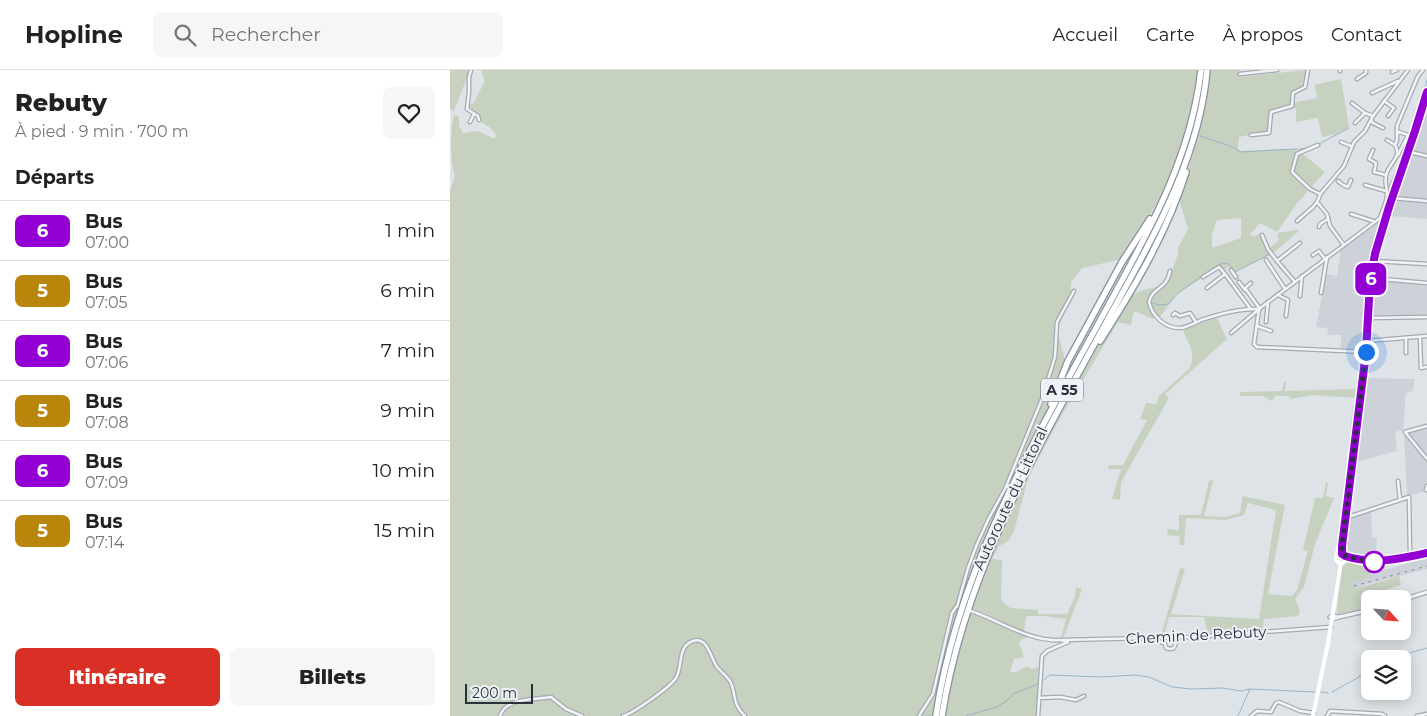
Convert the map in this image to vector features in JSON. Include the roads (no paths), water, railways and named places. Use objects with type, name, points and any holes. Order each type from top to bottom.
[{"type":"highway","name":"Autoroute du Littoral","points":[[936,716],[950,648],[986,544],[1017,475],[1153,222],[1180,162],[1192,123],[1201,70]]},
{"type":"highway","name":"Autoroute du Littoral","points":[[942,716],[956,650],[983,570],[1010,507],[1058,412],[1094,349],[1133,289],[1170,218],[1196,140],[1202,113],[1207,70]]},
{"type":"main road","points":[[1314,715],[1342,555],[1342,532],[1366,352],[1374,261],[1382,228],[1427,93]]},
{"type":"main road","points":[[1415,131],[1427,100]]},
{"type":"main road","points":[[1341,562],[1336,557],[1342,555]]},
{"type":"street","points":[[471,70],[467,109],[478,116],[480,120]]},
{"type":"street","points":[[1240,74],[1277,70]]},
{"type":"street","points":[[1251,136],[1269,132],[1271,112],[1292,106],[1293,93],[1305,87],[1308,81],[1308,70]]},
{"type":"street","points":[[1357,79],[1366,73],[1366,70]]},
{"type":"street","points":[[1392,72],[1397,70]]},
{"type":"street","points":[[1403,70],[1405,74]]},
{"type":"street","points":[[1296,221],[1317,202],[1320,194],[1348,159],[1351,146],[1365,130],[1373,116],[1408,70]]},
{"type":"street","points":[[1397,156],[1395,144],[1397,140],[1397,126],[1418,76],[1423,70]]},
{"type":"street","points":[[1372,93],[1400,80]]},
{"type":"street","points":[[1384,101],[1394,108],[1388,116]]},
{"type":"street","points":[[1352,103],[1365,113],[1373,116]]},
{"type":"street","points":[[1354,123],[1365,113]]},
{"type":"street","points":[[470,122],[474,114]]},
{"type":"street","points":[[1371,120],[1383,128]]},
{"type":"street","points":[[1231,333],[1268,302],[1380,218],[1387,195],[1384,181],[1386,175],[1408,135],[1399,132],[1396,134]]},
{"type":"street","points":[[1387,140],[1395,144]]},
{"type":"street","points":[[1341,142],[1351,146]]},
{"type":"street","points":[[1318,145],[1298,154],[1292,172],[1310,189],[1320,194]]},
{"type":"street","points":[[1373,150],[1369,159],[1376,163],[1374,172],[1386,175]]},
{"type":"street","points":[[1408,151],[1427,156]]},
{"type":"street","points":[[1339,172],[1338,183],[1348,187],[1351,180]]},
{"type":"street","points":[[1365,185],[1386,190]]},
{"type":"street","points":[[1392,198],[1427,201]]},
{"type":"street","points":[[1317,202],[1327,214],[1330,226],[1344,245]]},
{"type":"street","points":[[1351,214],[1374,221]]},
{"type":"street","points":[[1319,227],[1320,224],[1328,219]]},
{"type":"street","points":[[1262,235],[1268,249],[1295,282]]},
{"type":"street","points":[[1278,261],[1300,243]]},
{"type":"street","points":[[1313,255],[1319,251],[1326,258]]},
{"type":"street","points":[[1321,293],[1326,258]]},
{"type":"street","points":[[1266,260],[1285,289]]},
{"type":"street","points":[[1374,261],[1427,264]]},
{"type":"street","points":[[1203,277],[1219,267],[1250,308]]},
{"type":"street","points":[[1231,270],[1236,277]]},
{"type":"street","points":[[1170,271],[1164,286],[1152,294],[1149,304],[1160,320],[1171,327],[1181,329],[1210,318],[1250,308],[1260,309]]},
{"type":"street","points":[[1227,278],[1233,273]]},
{"type":"street","points":[[1206,288],[1225,274]]},
{"type":"street","points":[[1300,296],[1302,276]]},
{"type":"street","points":[[1371,278],[1427,283]]},
{"type":"street","points":[[1240,282],[1245,290]]},
{"type":"street","points":[[1251,283],[1245,288],[1260,309],[1254,344],[1257,347],[1366,352]]},
{"type":"street","points":[[1236,290],[1242,286]]},
{"type":"street","points":[[919,716],[933,694],[952,613],[958,607],[968,568],[977,544],[1005,489],[1042,399],[1055,357],[1057,322],[1074,291]]},
{"type":"street","points":[[1246,303],[1253,301],[1249,295]]},
{"type":"street","points":[[1278,295],[1288,300],[1286,316]]},
{"type":"street","points":[[1266,322],[1268,302]]},
{"type":"street","points":[[1173,315],[1175,313],[1180,316],[1190,313],[1196,322]]},
{"type":"street","points":[[1368,318],[1427,317]]},
{"type":"street","points":[[1257,326],[1271,331]]},
{"type":"street","points":[[1367,341],[1427,336]]},
{"type":"street","points":[[1420,337],[1421,368],[1427,368]]},
{"type":"street","points":[[1406,338],[1406,353]]},
{"type":"street","points":[[1427,426],[1405,432],[1427,459]]},
{"type":"street","points":[[1398,481],[1400,499]]},
{"type":"street","points":[[1426,490],[1427,486]]},
{"type":"street","points":[[1344,518],[1409,496],[1410,556]]},
{"type":"street","points":[[1342,555],[1378,562],[1427,552]]},
{"type":"street","points":[[1341,562],[1360,560]]},
{"type":"street","points":[[1411,597],[1427,592]]},
{"type":"street","name":"Chemin de Rebuty","points":[[971,611],[1023,634],[1069,642],[1330,627]]},
{"type":"street","points":[[1331,617],[1361,612]]},
{"type":"street","points":[[1158,638],[1159,641],[1165,644],[1166,648],[1170,649],[1174,648],[1178,637]]},
{"type":"street","points":[[624,716],[641,708],[672,683],[678,675],[679,661],[685,649],[692,641],[697,640],[702,641],[706,645],[716,665],[730,682],[735,703],[745,716]]},
{"type":"street","points":[[1038,716],[1042,656],[1047,651],[1069,642]]},
{"type":"street","points":[[1039,698],[1060,697],[1076,700],[1084,696]]},
{"type":"street","points":[[500,716],[504,707],[508,704],[551,697],[566,709],[582,716]]},
{"type":"street","points":[[1251,716],[1257,711],[1271,712],[1276,703],[1279,702],[1314,715]]},
{"type":"street","points":[[1326,716],[1330,711],[1382,714],[1385,716]]},
{"type":"street","points":[[1417,716],[1427,714]]},
{"type":"waterway","points":[[1388,189],[1416,122],[1427,80]]},
{"type":"waterway","points":[[1319,144],[1349,128]]},
{"type":"waterway","points":[[1200,136],[1227,145],[1240,152],[1297,149]]},
{"type":"waterway","points":[[1300,149],[1306,148]]},
{"type":"waterway","points":[[1383,215],[1397,176]]},
{"type":"waterway","points":[[1205,274],[1224,263],[1229,264],[1235,272],[1270,254]]},
{"type":"waterway","points":[[1153,303],[1160,305],[1168,304],[1178,293],[1202,276]]},
{"type":"waterway","points":[[1411,653],[1427,648]]},
{"type":"waterway","points":[[1041,682],[1050,675],[1101,677],[1135,675],[1149,677],[1172,687],[1191,689],[1222,688],[1241,691],[1250,689],[1315,692]]},
{"type":"waterway","points":[[1332,692],[1361,675]]},
{"type":"waterway","points":[[966,716],[997,707],[1013,694],[1038,684]]},
{"type":"waterway","points":[[1238,716],[1250,689]]},
{"type":"waterway","points":[[1321,692],[1328,693]]},
{"type":"waterway","points":[[925,716],[932,716]]},
{"type":"railway","points":[[1354,586],[1427,566]]}]
